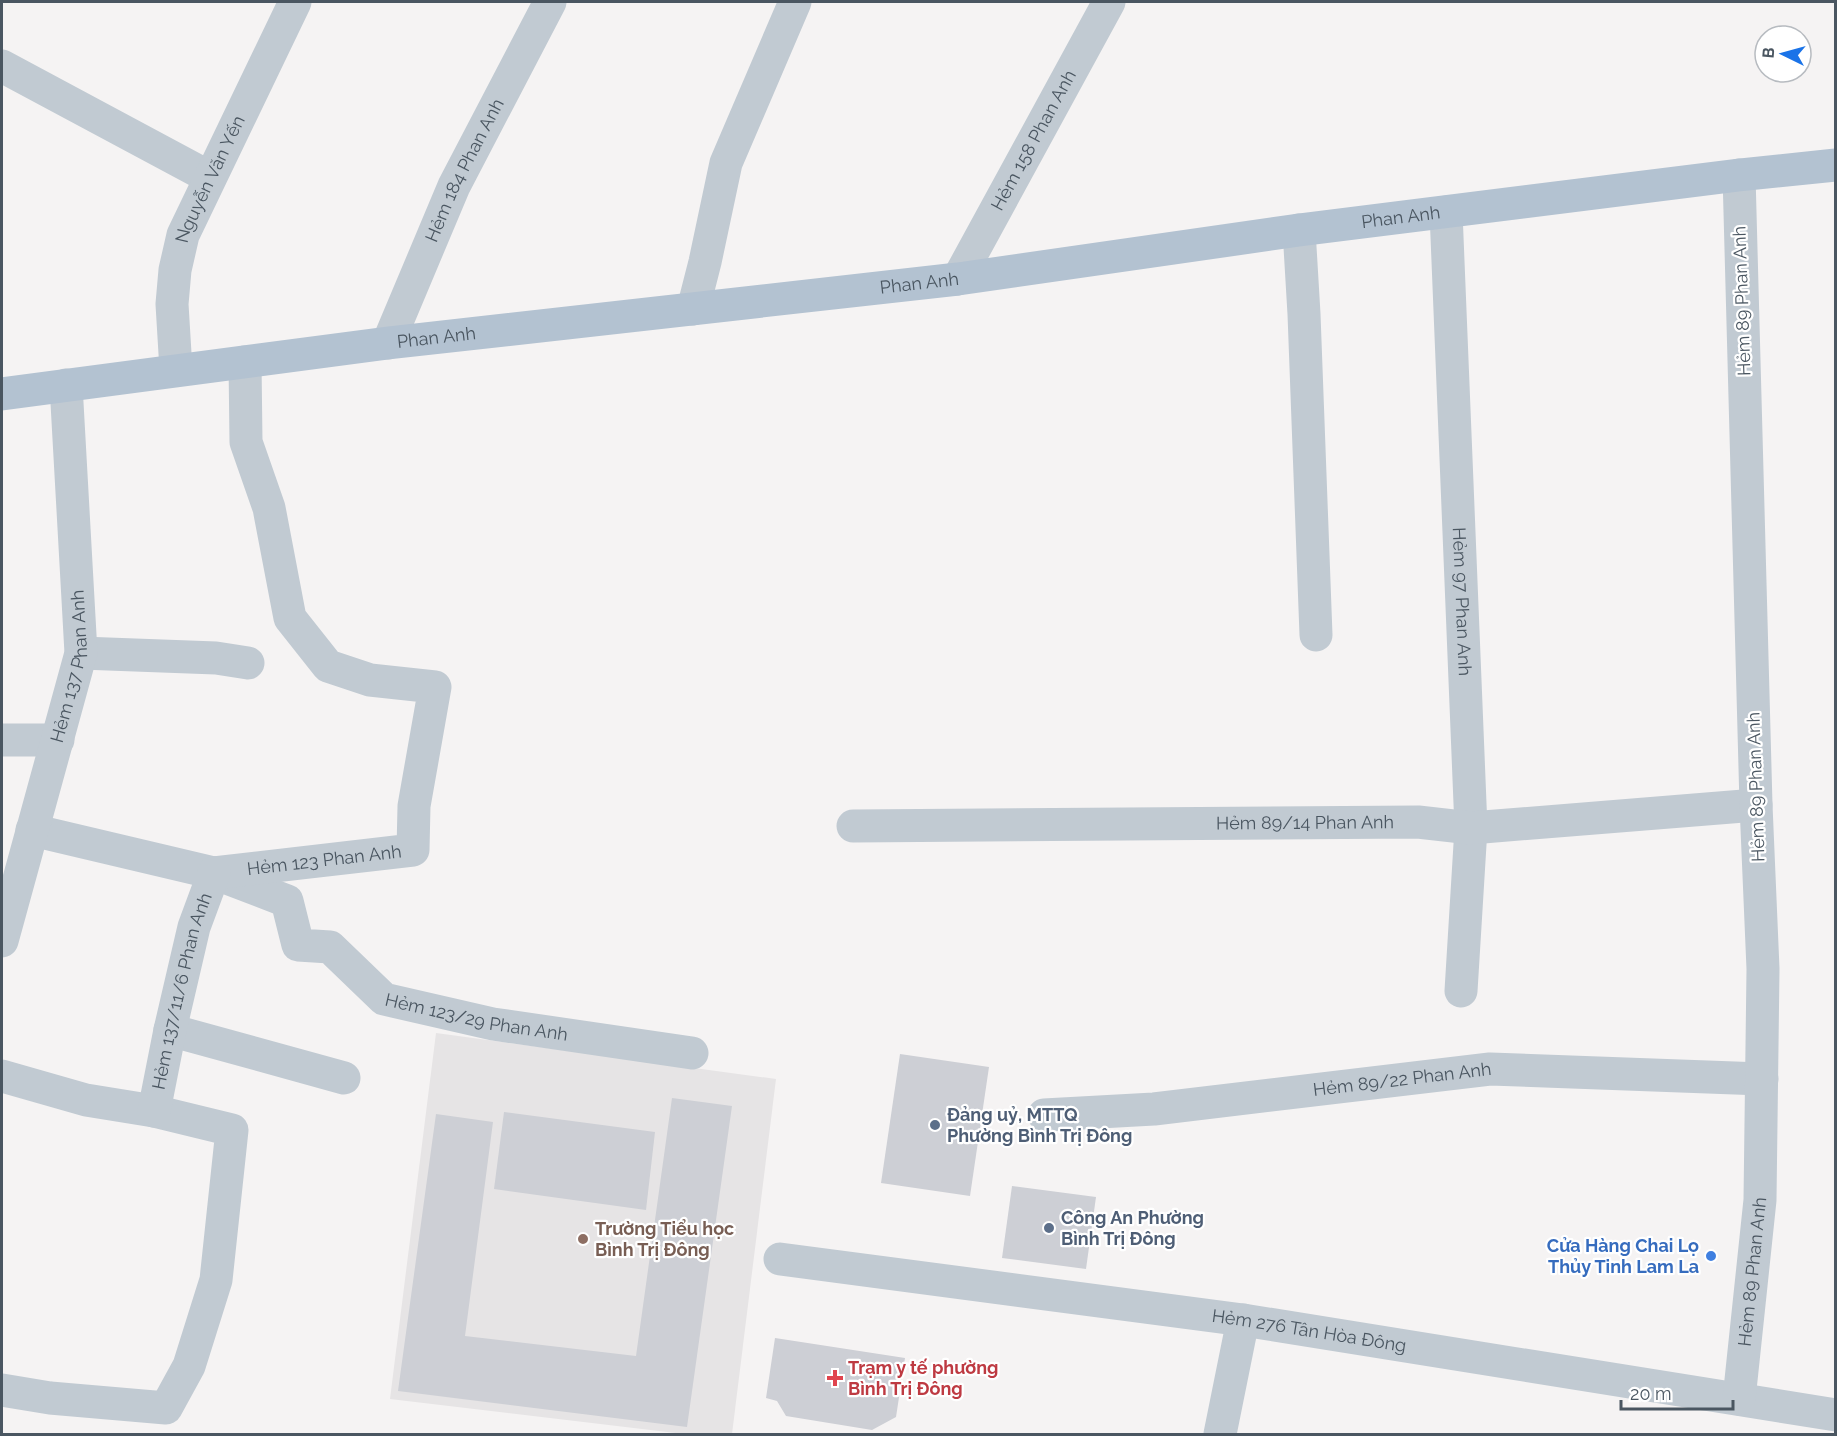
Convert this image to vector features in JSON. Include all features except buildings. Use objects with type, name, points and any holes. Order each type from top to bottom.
[{"type":"main road","name":"Phan Anh","points":[[2,394],[388,343],[958,279],[1299,230],[1836,165]]},
{"type":"street","name":"Nguyễn Văn Yến","points":[[176,370],[172,304],[175,270],[183,235],[295,2]]},
{"type":"street","name":"Hẻm 184 Phan Anh","points":[[388,343],[454,186],[550,2]]},
{"type":"street","points":[[693,309],[726,163],[795,2]]},
{"type":"street","name":"Hẻm 158 Phan Anh","points":[[958,279],[1109,2]]},
{"type":"street","points":[[2,66],[210,177]]},
{"type":"street","name":"Hẻm 89 Phan Anh","points":[[1739,175],[1756,805],[1763,969],[1760,1200],[1739,1399]]},
{"type":"street","name":"Hẻm 97 Phan Anh","points":[[1446,212],[1471,828],[1461,991]]},
{"type":"street","points":[[1299,230],[1316,635]]},
{"type":"street","name":"Hẻm 123 Phan Anh","points":[[214,873],[414,850],[414,806],[435,687],[370,680],[328,666],[290,618],[269,508],[246,442],[245,362]]},
{"type":"street","name":"Hẻm 137 Phan Anh","points":[[2,941],[12,866],[32,830],[81,653],[66,385]]},
{"type":"street","points":[[81,653],[216,658],[248,663]]},
{"type":"street","points":[[2,740],[58,740]]},
{"type":"street","name":"Hẻm 89/14 Phan Anh","points":[[853,826],[1418,822],[1471,828],[1756,805]]},
{"type":"street","points":[[32,830],[214,873]]},
{"type":"street","name":"Hẻm 137/11/6 Phan Anh","points":[[154,1111],[194,927],[214,873]]},
{"type":"street","name":"Hẻm 123/29 Phan Anh","points":[[214,873],[287,901],[298,945],[330,947],[384,999],[493,1024],[692,1053]]},
{"type":"street","points":[[170,1030],[344,1078]]},
{"type":"street","name":"Hẻm 89/22 Phan Anh","points":[[1044,1116],[1154,1108],[1490,1069],[1762,1079]]},
{"type":"street","points":[[2,1076],[86,1100],[154,1111],[232,1131],[216,1280],[189,1366],[166,1408],[50,1398],[2,1390]]},
{"type":"street","name":"Hẻm 276 Tân Hòa Đông","points":[[780,1259],[1243,1320],[1836,1415]]},
{"type":"street","points":[[1220,1434],[1243,1320]]},
{"type":"shaded area","name":"Trường Tiểu học Bình Trị Đông","points":[[436,1033],[776,1079],[732,1434],[684,1434],[390,1399]]},
{"type":"place","name":"Đảng uỷ, MTTQ Phường Bình Trị Đông","points":[[935,1125]]},
{"type":"place","name":"Công An Phường Bình Trị Đông","points":[[1049,1228]]},
{"type":"place","name":"Trường Tiểu học Bình Trị Đông","points":[[583,1239]]},
{"type":"place","name":"Cửa Hàng Chai Lọ Thủy Tinh Lam La","points":[[1711,1256]]},
{"type":"place","name":"Trạm y tế phường Bình Trị Đông","points":[[835,1378]]}]
